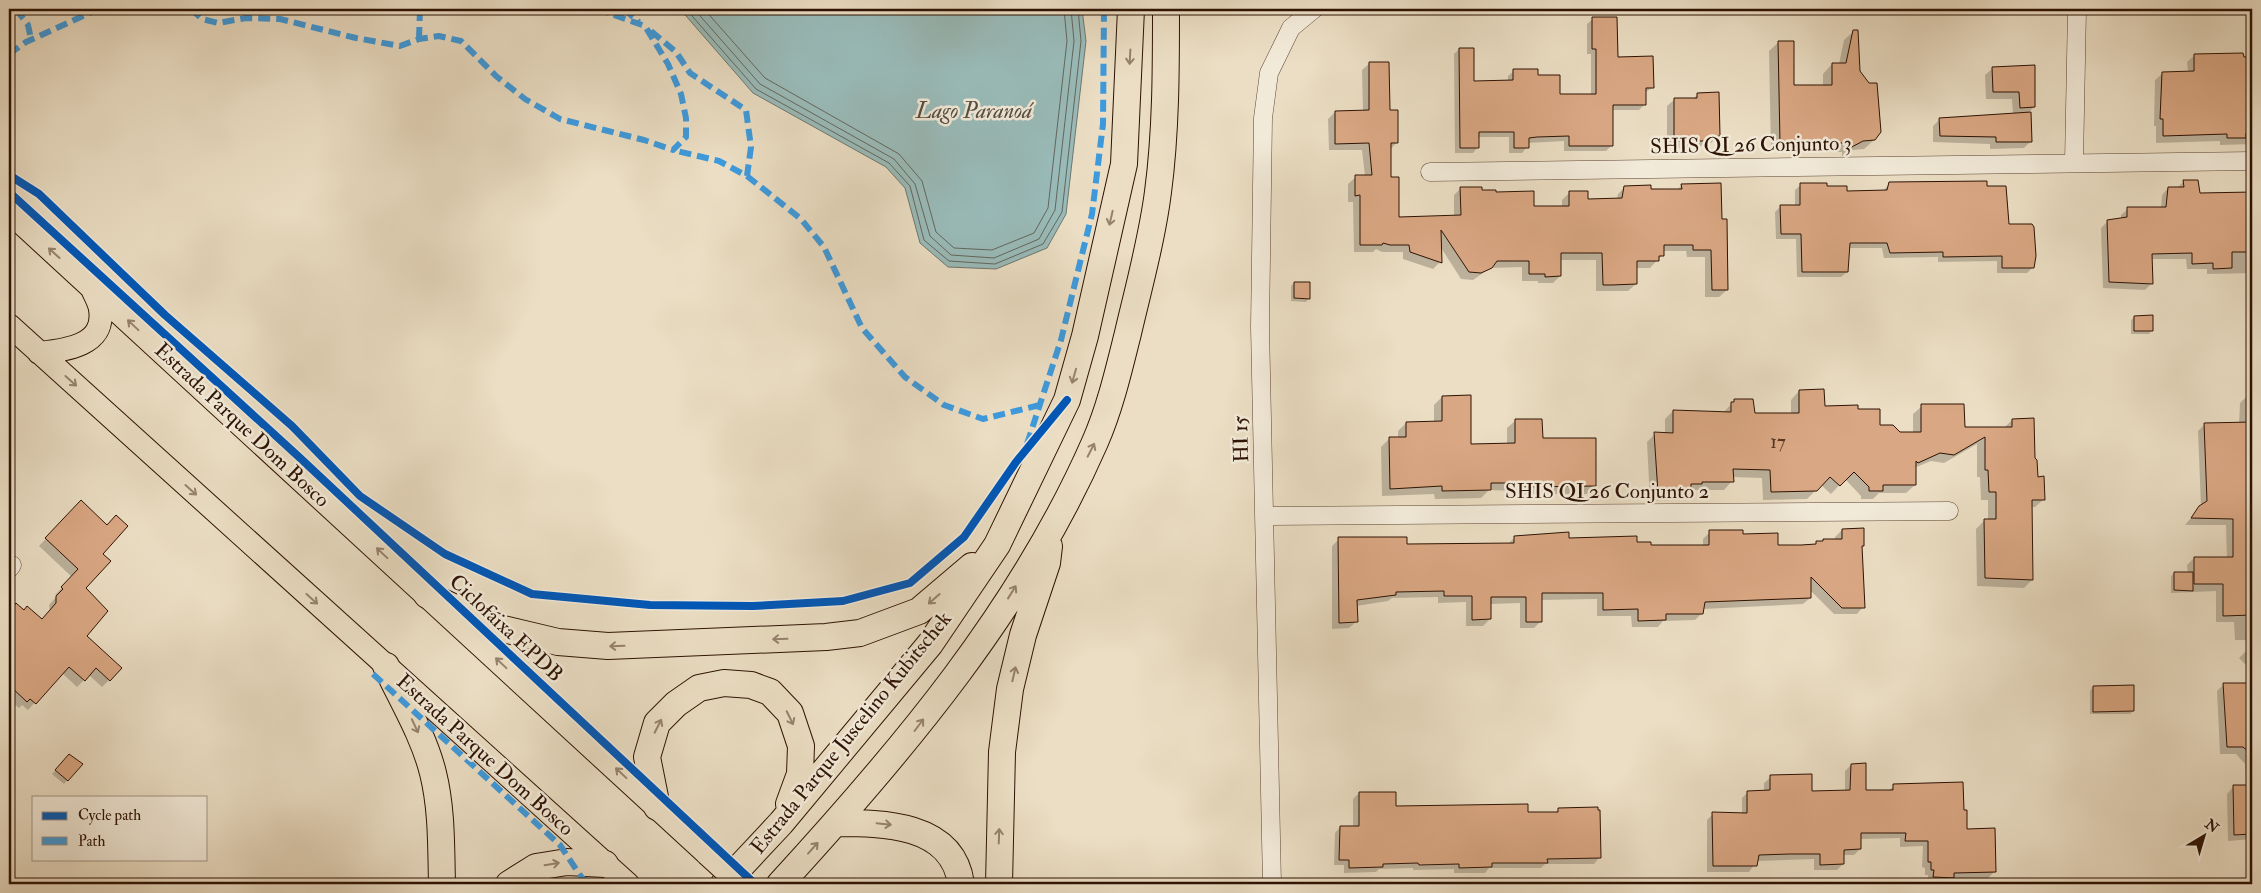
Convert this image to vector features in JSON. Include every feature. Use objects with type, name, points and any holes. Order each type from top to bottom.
[{"type":"highway","name":"Estrada Parque Juscelino Kubitschek","points":[[724,884],[781,823],[930,644],[997,545],[1067,400],[1085,336],[1124,164],[1131,9]]},
{"type":"highway","name":"Estrada Parque Juscelino Kubitschek","points":[[780,884],[905,744],[987,633],[1052,529],[1096,440],[1120,362],[1145,262],[1158,192],[1166,74],[1166,9]]},
{"type":"highway","points":[[1000,884],[1002,752],[1010,689],[1023,635],[1047,563],[1052,529]]},
{"type":"highway","points":[[427,594],[499,628],[558,642],[608,646],[826,637],[860,633],[919,611],[997,545]]},
{"type":"highway","points":[[386,666],[422,742],[433,772],[440,820],[442,884]]},
{"type":"highway","points":[[657,806],[648,757],[657,723],[676,704],[699,688],[724,683],[751,685],[770,692],[790,713],[801,746],[800,774],[781,823]]},
{"type":"highway","points":[[836,823],[875,823],[904,827],[928,837],[950,856],[961,884]]},
{"type":"highway","points":[[509,884],[536,867],[566,862],[605,864]]},
{"type":"main road","name":"Estrada Parque Dom Bosco","points":[[9,212],[427,594],[740,884]]},
{"type":"main road","points":[[39,353],[80,346],[92,338],[100,323],[100,308],[90,286]]},
{"type":"main road","name":"Estrada Parque Dom Bosco","points":[[9,325],[628,884]]},
{"type":"street","name":"HI 15","points":[[1272,884],[1266,516],[1260,327],[1263,118],[1269,73],[1292,28],[1314,9]]},
{"type":"street","points":[[2074,162],[2077,9]]},
{"type":"street","name":"SHIS QI 26 Conjunto 3","points":[[1430,172],[2252,161]]},
{"type":"street","name":"SHIS QI 26 Conjunto 2","points":[[1266,516],[1949,511]]},
{"type":"water","name":"Lago Paranoá","points":[[680,9],[1082,9],[1086,41],[1066,214],[1047,248],[996,269],[948,267],[920,243],[905,188],[886,167],[753,93]]},
{"type":"building","points":[[1592,17],[1617,17],[1618,57],[1653,56],[1654,88],[1646,88],[1646,105],[1613,105],[1613,146],[1569,146],[1569,136],[1529,138],[1529,148],[1514,148],[1514,132],[1479,132],[1479,148],[1460,148],[1459,48],[1474,48],[1474,81],[1513,80],[1513,69],[1538,69],[1538,75],[1560,75],[1560,94],[1596,94],[1596,49],[1592,49]]},
{"type":"building","points":[[1853,30],[1858,30],[1860,71],[1869,83],[1877,83],[1881,132],[1875,140],[1863,141],[1850,148],[1850,143],[1780,143],[1778,41],[1794,41],[1794,85],[1832,85],[1832,63],[1846,63]]},
{"type":"building","points":[[2243,53],[2244,57],[2252,57],[2252,133],[2246,133],[2246,138],[2227,138],[2227,134],[2163,136],[2163,119],[2160,119],[2162,72],[2194,71],[2194,54]]},
{"type":"building","points":[[1369,62],[1389,62],[1390,110],[1398,110],[1398,143],[1391,143],[1391,177],[1399,177],[1399,217],[1461,215],[1460,187],[1482,187],[1482,190],[1496,190],[1496,192],[1534,191],[1534,206],[1569,206],[1569,191],[1588,191],[1588,199],[1622,198],[1624,186],[1651,185],[1651,189],[1682,189],[1681,184],[1721,183],[1722,219],[1727,219],[1728,290],[1712,290],[1711,250],[1693,250],[1693,245],[1664,245],[1664,256],[1659,256],[1659,261],[1637,261],[1637,284],[1603,285],[1602,253],[1561,253],[1561,276],[1545,277],[1545,274],[1529,274],[1529,261],[1497,261],[1492,268],[1481,273],[1469,272],[1441,230],[1442,263],[1410,252],[1409,245],[1383,243],[1382,245],[1360,245],[1360,195],[1355,196],[1355,175],[1372,175],[1369,143],[1335,144],[1335,111],[1369,110]]},
{"type":"building","points":[[2035,65],[2035,107],[2020,108],[2019,92],[1993,92],[1992,67]]},
{"type":"building","points":[[1719,92],[1720,136],[1708,137],[1708,141],[1674,141],[1674,98],[1697,98],[1697,93]]},
{"type":"building","points":[[2031,112],[2032,142],[1996,142],[1996,137],[1940,136],[1939,118]]},
{"type":"building","points":[[2183,180],[2198,180],[2200,193],[2252,192],[2252,252],[2232,252],[2232,268],[2213,269],[2213,263],[2192,264],[2192,253],[2152,254],[2153,284],[2109,282],[2107,220],[2127,217],[2127,207],[2166,207],[2168,187],[2184,187]]},
{"type":"building","points":[[1987,181],[1987,186],[2006,186],[2009,224],[2032,224],[2034,227],[2036,256],[2034,268],[2002,268],[2002,256],[1943,257],[1943,252],[1890,253],[1887,243],[1850,243],[1848,272],[1802,272],[1801,234],[1781,234],[1780,205],[1800,205],[1800,183],[1827,183],[1827,186],[1847,186],[1847,191],[1887,190],[1889,182]]},
{"type":"building","points":[[1294,282],[1310,282],[1310,299],[1294,298]]},
{"type":"building","points":[[2153,315],[2153,331],[2134,331],[2134,316]]},
{"type":"building","points":[[1824,389],[1825,406],[1858,405],[1858,409],[1880,409],[1880,425],[1893,425],[1900,432],[1921,432],[1921,404],[1964,404],[1965,427],[2012,427],[2012,419],[2034,418],[2035,458],[2037,460],[2038,477],[2044,476],[2045,500],[2032,500],[2033,580],[1985,578],[1984,519],[1996,519],[1996,492],[1989,492],[1988,470],[1985,470],[1985,437],[1954,455],[1940,453],[1918,463],[1916,461],[1916,485],[1883,485],[1883,491],[1869,491],[1869,487],[1854,472],[1840,486],[1830,477],[1817,491],[1771,492],[1770,470],[1733,469],[1734,482],[1702,482],[1702,484],[1691,484],[1691,492],[1658,493],[1654,432],[1673,433],[1673,410],[1731,412],[1731,402],[1734,402],[1734,399],[1753,399],[1755,413],[1799,413],[1799,390]]},
{"type":"building","points":[[1471,395],[1471,444],[1515,443],[1515,419],[1542,419],[1543,438],[1596,438],[1596,486],[1524,487],[1524,483],[1491,483],[1491,490],[1442,491],[1442,486],[1390,489],[1389,437],[1406,437],[1406,422],[1442,421],[1442,396]]},
{"type":"building","points":[[2252,422],[2252,615],[2223,616],[2223,584],[2194,584],[2194,557],[2233,557],[2233,519],[2191,518],[2199,506],[2207,501],[2204,423]]},
{"type":"building","points":[[81,500],[107,525],[116,515],[128,526],[103,554],[111,561],[86,588],[108,611],[87,636],[122,668],[110,681],[96,668],[85,681],[69,667],[36,704],[30,699],[27,702],[9,685],[9,612],[16,603],[24,610],[27,606],[42,619],[56,603],[56,596],[63,589],[61,587],[78,569],[45,538]]},
{"type":"building","points":[[1864,528],[1864,546],[1862,546],[1865,608],[1842,608],[1811,577],[1811,598],[1705,602],[1703,614],[1666,614],[1666,620],[1638,621],[1638,609],[1603,610],[1603,593],[1542,593],[1542,622],[1526,622],[1526,597],[1491,597],[1491,619],[1472,620],[1472,596],[1444,596],[1444,591],[1396,592],[1396,595],[1357,600],[1358,622],[1339,623],[1338,537],[1407,537],[1407,544],[1514,543],[1514,536],[1569,532],[1569,538],[1637,536],[1637,542],[1651,542],[1651,545],[1709,545],[1709,530],[1743,530],[1743,534],[1778,533],[1778,545],[1801,545],[1816,544],[1816,541],[1823,541],[1823,539],[1842,539],[1842,529]]},
{"type":"building","points":[[2174,572],[2193,572],[2193,591],[2174,590]]},
{"type":"building","points":[[2223,683],[2252,683],[2252,755],[2243,747],[2227,747]]},
{"type":"building","points":[[2134,685],[2134,711],[2093,712],[2093,686]]},
{"type":"building","points":[[69,754],[83,764],[68,781],[55,770]]},
{"type":"building","points":[[1866,763],[1866,790],[1893,790],[1893,784],[1963,782],[1964,810],[1967,810],[1967,829],[1995,828],[1996,872],[1954,873],[1954,878],[1933,877],[1934,870],[1931,870],[1931,862],[1928,862],[1928,841],[1905,841],[1906,833],[1861,833],[1861,849],[1844,850],[1844,864],[1820,865],[1820,854],[1790,854],[1759,855],[1757,866],[1713,866],[1712,812],[1747,813],[1747,791],[1770,790],[1770,775],[1812,774],[1812,791],[1850,790],[1851,764]]},
{"type":"building","points":[[2233,785],[2252,785],[2252,834],[2234,835]]},
{"type":"building","points":[[1359,792],[1396,792],[1396,806],[1528,804],[1528,812],[1558,812],[1558,808],[1598,807],[1598,810],[1600,810],[1601,858],[1547,859],[1548,863],[1492,863],[1492,867],[1459,868],[1459,864],[1419,865],[1418,863],[1383,864],[1383,867],[1349,868],[1349,860],[1339,860],[1340,826],[1359,826]]},
{"type":"marked path","points":[[16,9],[28,25],[31,39]]},
{"type":"marked path","points":[[9,54],[26,42],[98,9]]},
{"type":"marked path","points":[[191,9],[202,19],[218,23],[246,18],[280,19],[356,38],[400,46],[419,39],[439,36],[461,41],[496,76],[525,99],[560,119],[644,140],[673,150],[686,137],[686,118],[681,94],[668,64],[645,26],[597,9]]},
{"type":"marked path","points":[[419,39],[420,9]]},
{"type":"marked path","points":[[624,9],[639,22]]},
{"type":"marked path","points":[[1027,444],[1061,340],[1092,214],[1103,124],[1104,9]]},
{"type":"marked path","points":[[651,31],[676,52],[690,73],[746,110],[751,147],[747,176],[719,161],[673,150]]},
{"type":"marked path","points":[[747,176],[801,219],[824,247],[862,328],[905,377],[944,405],[983,419],[1040,405]]},
{"type":"marked path","points":[[373,674],[560,845],[582,878],[591,884]]},
{"type":"cycle path","name":"Ciclofaixa EPDB","points":[[9,175],[39,194],[165,315],[292,426],[360,496],[445,554],[532,594],[650,605],[753,606],[843,601],[910,583],[964,537],[1016,462],[1067,400]]},
{"type":"cycle path","name":"Ciclofaixa EPDB","points":[[9,192],[299,457],[755,884]]}]
